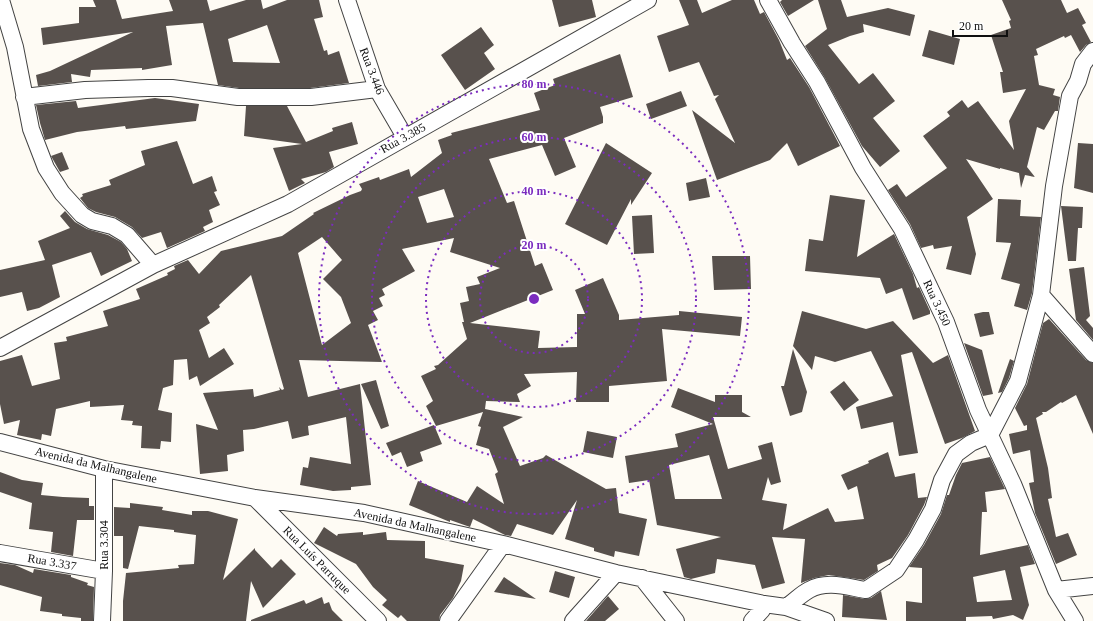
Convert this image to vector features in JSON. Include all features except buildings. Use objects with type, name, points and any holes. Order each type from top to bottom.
[{"type":"street","points":[[1,0],[15,47],[24,97],[32,130],[46,168],[62,193],[82,215],[92,221],[112,226],[127,235],[152,265]]},
{"type":"street","name":"Rua 3.446","points":[[348,0],[377,89],[405,137]]},
{"type":"street","name":"Rua 3.385","points":[[0,348],[152,265],[288,204],[648,0]]},
{"type":"street","name":"Rua 3.450","points":[[768,0],[792,43],[817,82],[863,168],[902,229],[946,322],[978,410],[1013,484],[1056,590],[1075,621]]},
{"type":"street","points":[[786,608],[809,590],[834,584],[866,590],[896,570],[916,540],[933,509],[942,480],[956,454],[971,443],[990,435],[1018,381],[1041,295],[1054,186],[1070,96],[1078,81],[1083,64],[1093,51]]},
{"type":"street","points":[[24,97],[85,90],[124,88],[172,88],[238,97],[311,97],[377,89]]},
{"type":"street","points":[[1041,295],[1093,354]]},
{"type":"street","name":"Avenida da Malhangalene","points":[[0,442],[104,469],[256,498],[364,513],[503,544],[616,573],[642,578],[762,614],[786,608],[826,621]]},
{"type":"street","name":"Rua 3.304","points":[[102,621],[104,571],[104,469]]},
{"type":"street","name":"Rua Luís Parruque","points":[[256,498],[378,621]]},
{"type":"street","points":[[448,621],[503,544]]},
{"type":"street","name":"Rua 3.337","points":[[0,553],[104,571]]},
{"type":"street","points":[[573,621],[616,573]]},
{"type":"street","points":[[642,578],[676,621]]},
{"type":"street","points":[[1056,590],[1093,586]]}]
